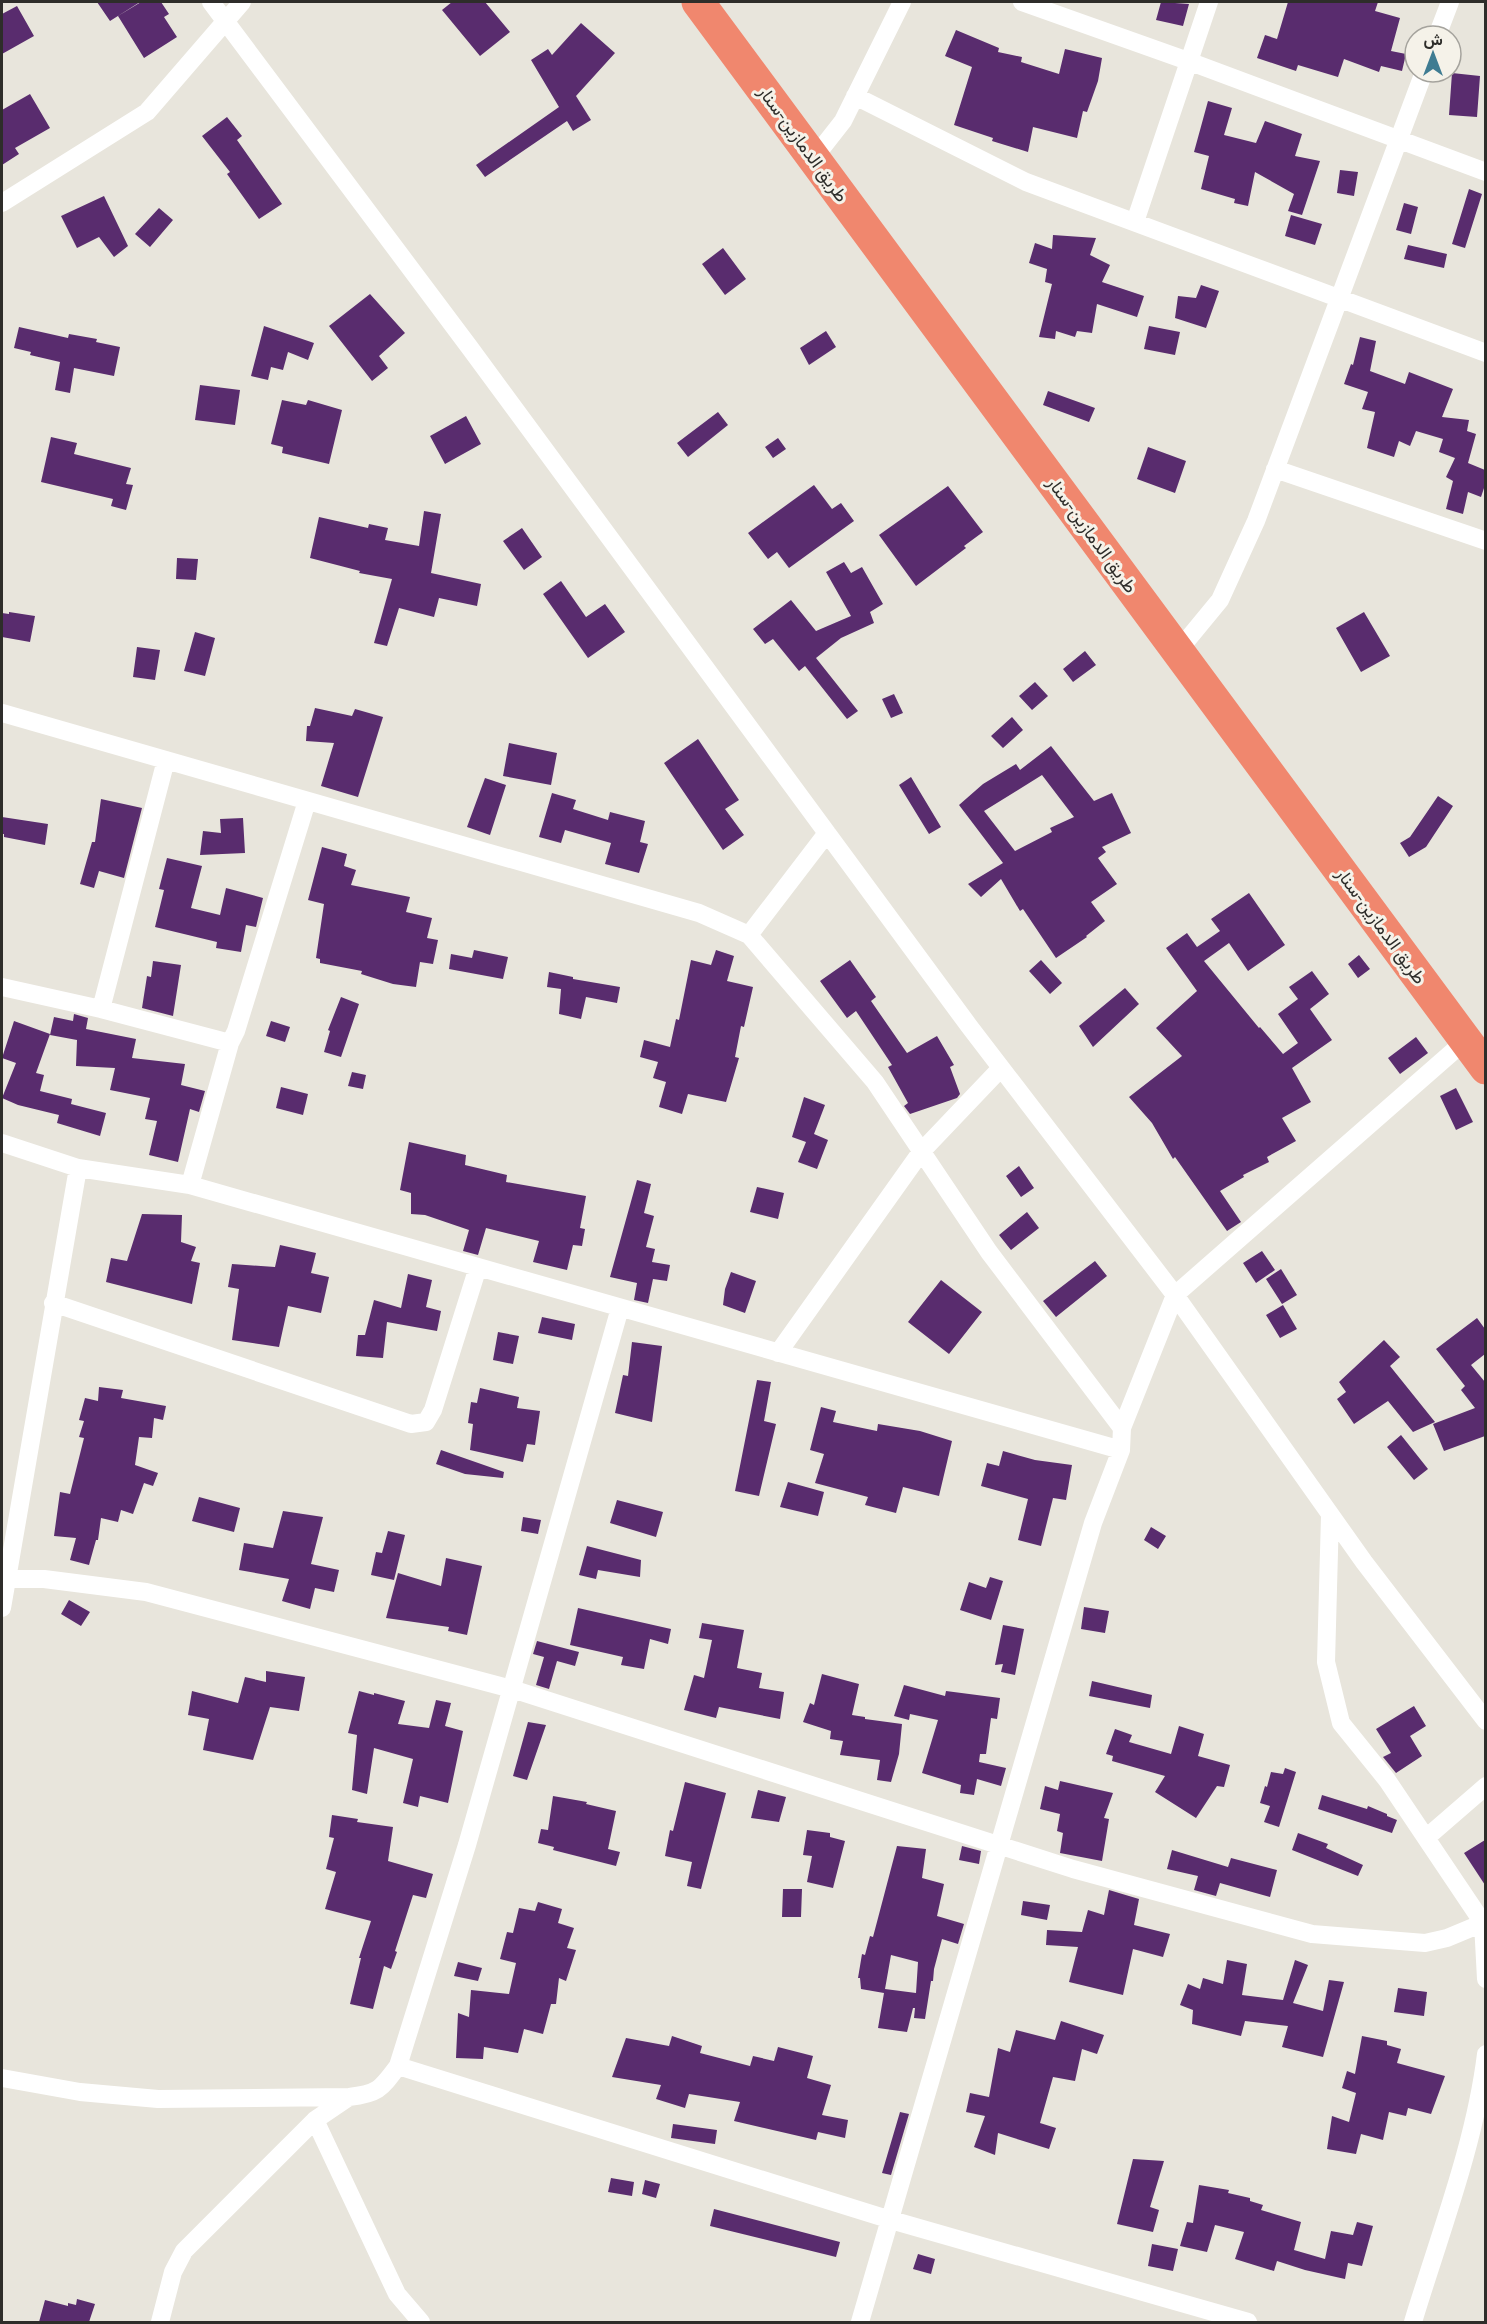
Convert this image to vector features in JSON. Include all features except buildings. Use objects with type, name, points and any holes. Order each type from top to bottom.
[{"type":"highway","name":"طريق الدمازين-سنار","points":[[698,2],[1485,1068]]},
{"type":"street","points":[[211,2],[470,348],[1001,1068],[1175,1295],[1330,1515],[1485,1721]]},
{"type":"street","points":[[2,203],[147,112],[242,2]]},
{"type":"street","points":[[814,158],[843,121],[902,2]]},
{"type":"street","points":[[1022,2],[1188,61],[1485,172]]},
{"type":"street","points":[[1135,222],[1209,2]]},
{"type":"street","points":[[1442,24],[1450,2]]},
{"type":"street","points":[[1178,651],[1220,600],[1256,521],[1419,84]]},
{"type":"street","points":[[855,96],[1026,182],[1485,353]]},
{"type":"street","points":[[1275,469],[1485,541]]},
{"type":"street","points":[[2,713],[699,914],[749,935],[875,1082],[988,1252],[1122,1428]]},
{"type":"street","points":[[101,1009],[166,760]]},
{"type":"street","points":[[190,1185],[230,1043],[236,1031],[307,801]]},
{"type":"street","points":[[749,935],[827,833]]},
{"type":"street","points":[[2,987],[101,1009],[230,1043]]},
{"type":"street","points":[[860,2322],[1093,1523],[1121,1450],[1122,1428],[1175,1295],[1465,1041]]},
{"type":"street","points":[[778,1353],[921,1152],[1001,1068]]},
{"type":"street","points":[[2,1143],[78,1168],[190,1185],[1121,1450]]},
{"type":"street","points":[[2,1608],[78,1168]]},
{"type":"street","points":[[53,1303],[411,1424],[426,1422],[433,1410],[478,1267]]},
{"type":"street","points":[[2,2078],[80,2092],[158,2098],[349,2097],[372,2094],[398,2066],[467,1845],[620,1308]]},
{"type":"street","points":[[1330,1515],[1326,1662],[1341,1723],[1387,1780],[1483,1923],[1485,1979]]},
{"type":"street","points":[[6,1579],[44,1579],[146,1592],[512,1689],[1073,1869],[1312,1934],[1425,1942],[1447,1938],[1483,1923]]},
{"type":"street","points":[[1426,1839],[1485,1786]]},
{"type":"street","points":[[1413,2322],[1470,2136],[1482,2089],[1485,2054]]},
{"type":"street","points":[[398,2066],[891,2220],[1248,2322]]},
{"type":"street","points":[[160,2322],[173,2272],[184,2252],[315,2120],[349,2097]]},
{"type":"street","points":[[315,2120],[397,2294],[421,2322]]}]
